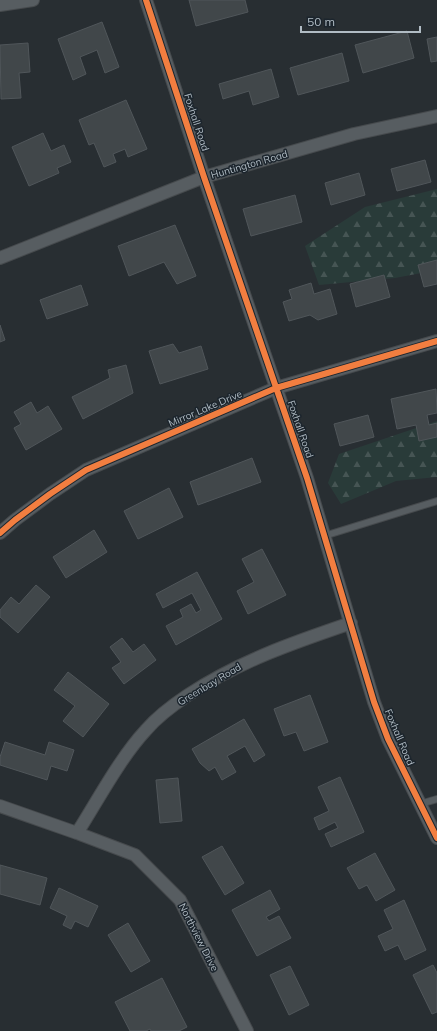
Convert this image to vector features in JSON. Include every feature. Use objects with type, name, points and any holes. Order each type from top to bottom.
[{"type":"street","points":[[0,5],[33,0]]},
{"type":"street","name":"Foxhall Road","points":[[146,0],[204,177],[307,478],[374,702],[388,739],[437,838]]},
{"type":"street","name":"Huntington Road","points":[[0,258],[204,177],[354,134],[437,116]]},
{"type":"street","name":"Mirror Lake Drive","points":[[0,533],[50,494],[86,470],[276,388],[437,341]]},
{"type":"street","name":"Greenbay Road","points":[[77,833],[126,755],[146,729],[170,708],[206,684],[245,663],[284,646],[351,623]]},
{"type":"street","name":"Northview Drive","points":[[0,806],[135,855],[180,900],[247,1031]]},
{"type":"lane","points":[[324,536],[437,501]]},
{"type":"lane","points":[[420,804],[437,799]]},
{"type":"green space","points":[[437,189],[437,270],[395,278],[319,285],[305,246],[365,207]]},
{"type":"green space","points":[[437,421],[437,477],[396,481],[341,504],[328,483],[339,454]]},
{"type":"building","points":[[189,0],[245,0],[248,12],[196,26]]},
{"type":"building","points":[[102,22],[119,67],[105,73],[97,50],[80,57],[86,74],[73,80],[58,39]]},
{"type":"building","points":[[407,31],[414,58],[363,73],[355,45]]},
{"type":"building","points":[[437,37],[437,61],[431,62],[427,39]]},
{"type":"building","points":[[28,43],[30,72],[19,73],[21,98],[1,99],[0,45]]},
{"type":"building","points":[[342,53],[349,81],[298,95],[290,68]]},
{"type":"building","points":[[271,69],[279,97],[253,105],[249,91],[223,99],[219,84]]},
{"type":"building","points":[[126,100],[147,149],[128,157],[125,149],[113,154],[116,162],[104,167],[94,143],[89,145],[79,120]]},
{"type":"building","points":[[43,133],[51,151],[64,145],[71,162],[57,168],[59,173],[29,186],[12,147]]},
{"type":"building","points":[[425,160],[431,182],[397,191],[391,169]]},
{"type":"building","points":[[359,173],[365,195],[331,205],[325,183]]},
{"type":"building","points":[[295,195],[302,222],[251,236],[243,209]]},
{"type":"building","points":[[175,225],[196,276],[177,284],[164,262],[129,276],[118,246]]},
{"type":"building","points":[[437,260],[437,284],[424,287],[418,265]]},
{"type":"building","points":[[384,275],[390,297],[356,307],[350,284]]},
{"type":"building","points":[[311,283],[314,294],[330,289],[337,314],[318,320],[310,315],[289,321],[283,302],[292,299],[289,290]]},
{"type":"building","points":[[81,285],[88,305],[47,319],[40,300]]},
{"type":"building","points":[[0,325],[5,340],[0,342]]},
{"type":"building","points":[[173,344],[179,353],[201,346],[208,369],[160,384],[149,351]]},
{"type":"building","points":[[126,365],[133,393],[83,419],[72,397],[110,378],[108,370]]},
{"type":"building","points":[[436,389],[437,413],[427,415],[429,425],[437,423],[437,437],[419,441],[416,425],[397,429],[391,399]]},
{"type":"building","points":[[31,402],[37,413],[48,406],[62,429],[26,450],[14,428],[21,424],[14,412]]},
{"type":"building","points":[[368,415],[374,437],[340,446],[334,424]]},
{"type":"building","points":[[252,458],[261,482],[198,505],[190,482]]},
{"type":"building","points":[[169,488],[183,517],[138,539],[124,511]]},
{"type":"building","points":[[94,530],[107,552],[66,578],[53,557]]},
{"type":"building","points":[[262,549],[286,595],[248,614],[237,591],[254,582],[242,559]]},
{"type":"building","points":[[197,572],[222,619],[176,645],[166,626],[183,617],[180,610],[191,604],[196,613],[201,610],[192,593],[163,608],[156,594]]},
{"type":"building","points":[[36,585],[50,597],[18,633],[0,617],[0,610],[11,597],[19,604]]},
{"type":"building","points":[[122,638],[133,652],[144,644],[156,660],[124,684],[112,668],[121,662],[110,647]]},
{"type":"building","points":[[68,672],[109,704],[83,737],[63,721],[75,706],[54,690]]},
{"type":"building","points":[[310,695],[328,742],[304,751],[296,732],[284,736],[274,709]]},
{"type":"building","points":[[244,719],[265,755],[254,762],[245,746],[227,756],[236,772],[222,780],[215,767],[209,771],[200,763],[192,749]]},
{"type":"building","points":[[5,742],[45,755],[49,742],[74,750],[67,771],[51,766],[47,780],[0,765],[0,757]]},
{"type":"building","points":[[340,777],[364,832],[331,847],[325,834],[338,828],[335,822],[319,830],[314,818],[329,811],[318,787]]},
{"type":"building","points":[[178,778],[182,821],[160,823],[156,780]]},
{"type":"building","points":[[222,846],[244,883],[225,895],[202,857]]},
{"type":"building","points":[[375,853],[395,890],[376,901],[367,885],[359,889],[347,868]]},
{"type":"building","points":[[0,865],[47,878],[40,905],[0,894]]},
{"type":"building","points":[[59,888],[98,906],[88,927],[75,921],[71,929],[63,925],[67,916],[50,908]]},
{"type":"building","points":[[270,890],[280,909],[266,917],[269,921],[279,916],[291,938],[257,956],[232,910]]},
{"type":"building","points":[[404,900],[426,950],[405,960],[398,945],[385,951],[378,936],[393,929],[384,910]]},
{"type":"building","points":[[128,923],[150,961],[131,972],[108,935]]},
{"type":"building","points":[[433,965],[437,973],[437,1012],[432,1014],[413,975]]},
{"type":"building","points":[[290,966],[309,1005],[289,1015],[270,975]]},
{"type":"building","points":[[162,978],[187,1027],[179,1031],[151,1031],[150,1029],[146,1031],[130,1031],[115,1002]]},
{"type":"cycle path","points":[[146,0],[204,177],[307,478],[374,702],[388,739],[437,838]]},
{"type":"cycle path","points":[[0,533],[50,494],[86,470],[276,388],[437,341]]}]
